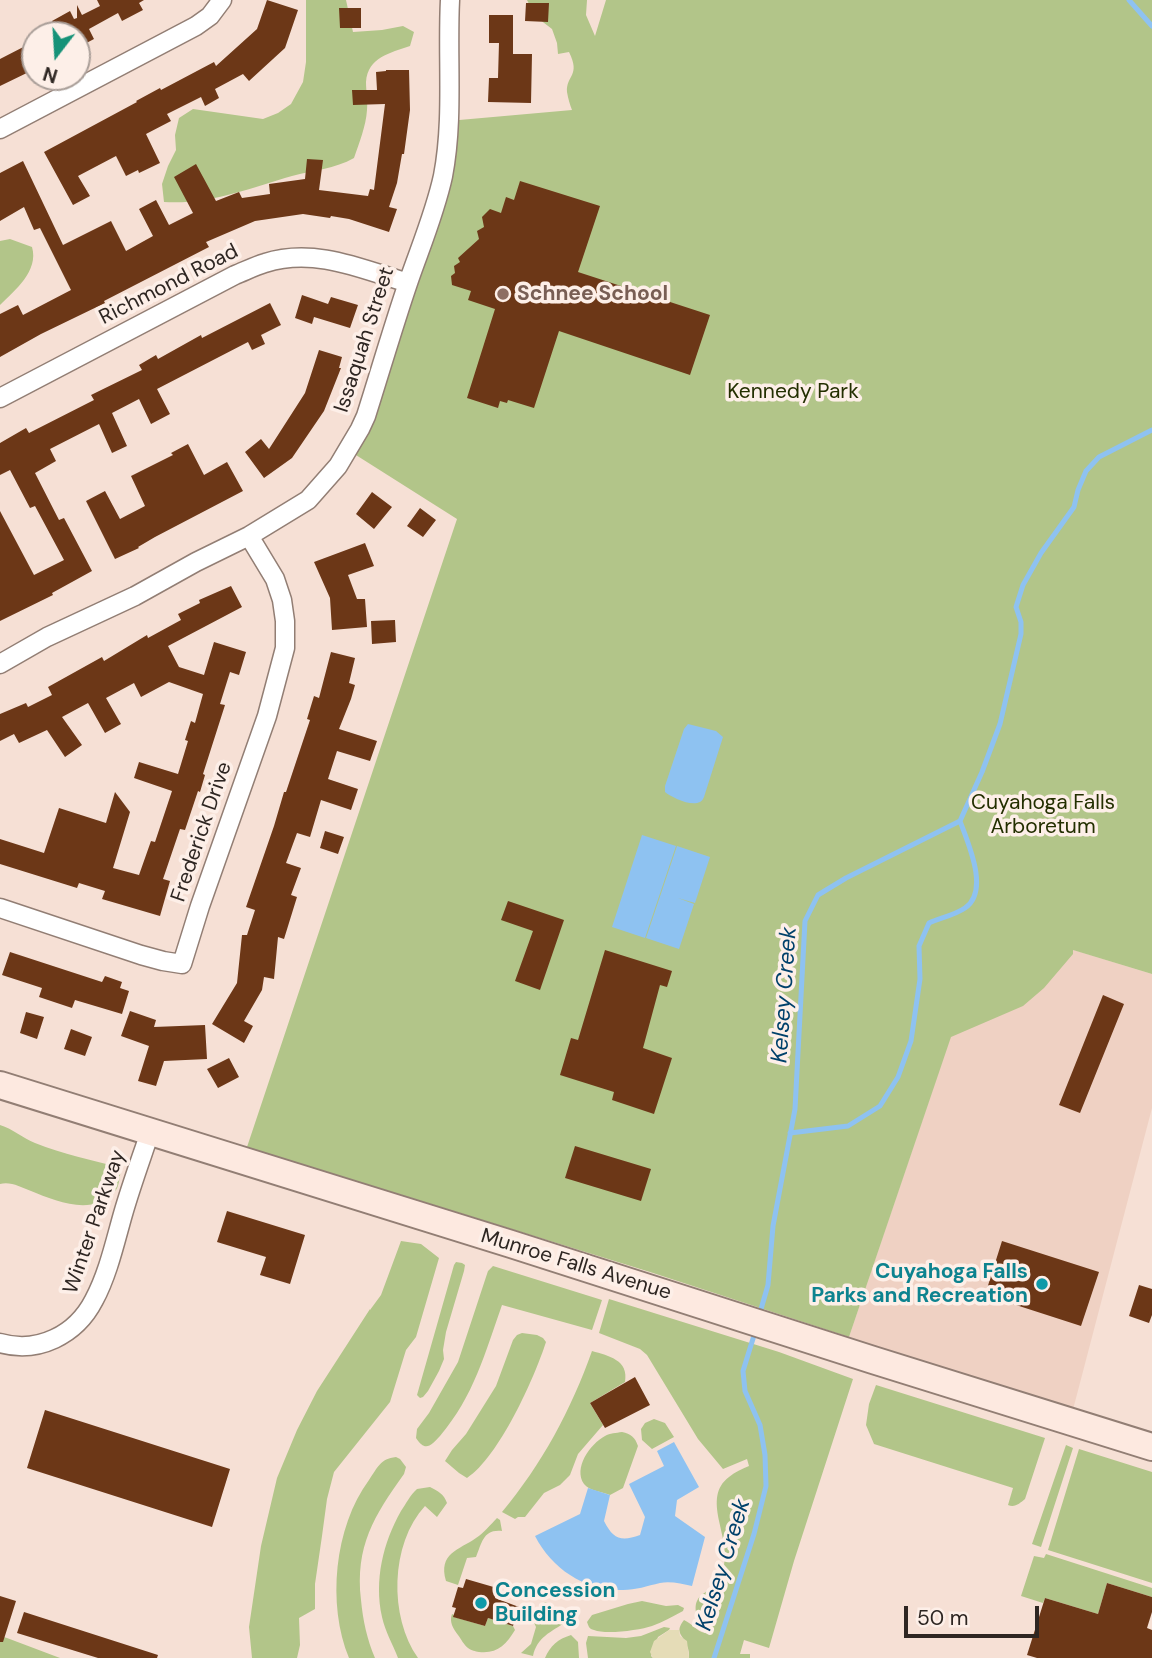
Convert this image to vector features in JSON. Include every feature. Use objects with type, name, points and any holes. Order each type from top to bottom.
[{"type":"street","points":[[0,129],[196,26],[210,16],[222,0]]},
{"type":"street","name":"Issaquah Street","points":[[0,664],[47,637],[135,596],[249,536],[308,500],[338,466],[366,416],[442,178],[447,150],[450,0]]},
{"type":"street","name":"Richmond Road","points":[[0,398],[235,275],[267,262],[293,258],[323,258],[408,283]]},
{"type":"street","name":"Frederick Drive","points":[[0,908],[141,955],[182,964],[267,716],[285,648],[282,600],[275,579],[249,536]]},
{"type":"street","name":"Munroe Falls Avenue","points":[[0,1085],[1152,1447]]},
{"type":"street","name":"Winter Parkway","points":[[0,1342],[12,1346],[35,1346],[55,1340],[78,1324],[94,1300],[108,1266],[150,1132]]},
{"type":"shaded area","points":[[999,927],[1152,974],[1152,1108],[1070,1421],[836,1348],[840,1335],[849,1337],[956,1020]]},
{"type":"green space","points":[[306,0],[346,0],[353,32],[403,26],[414,32],[410,46],[381,57],[371,67],[366,82],[366,116],[354,158],[332,167],[229,195],[197,201],[164,202],[162,184],[176,150],[175,135],[179,118],[193,109],[263,119],[291,104],[303,82],[306,62]]},
{"type":"green space","name":"Kennedy Park","points":[[527,0],[587,0],[586,15],[595,36],[606,0],[1152,0],[1152,974],[1073,950],[1073,954],[1044,988],[1023,1006],[951,1037],[849,1337],[247,1147],[457,519],[348,450],[408,283],[448,121],[572,110],[567,86],[574,66],[569,52],[558,54],[552,29],[535,16]]},
{"type":"green space","points":[[10,239],[32,247],[32,264],[19,286],[0,305],[0,241]]},
{"type":"green space","points":[[0,1125],[46,1147],[121,1168],[116,1190],[99,1202],[74,1205],[12,1184],[0,1184]]},
{"type":"green space","points":[[401,1241],[421,1244],[439,1258],[416,1337],[406,1350],[390,1402],[334,1472],[327,1499],[315,1584],[315,1609],[299,1618],[300,1645],[297,1658],[252,1658],[249,1627],[261,1546],[277,1478],[317,1391],[381,1295]]},
{"type":"green space","points":[[456,1262],[465,1265],[446,1332],[444,1359],[428,1391],[420,1398],[417,1395]]},
{"type":"green space","points":[[493,1266],[602,1300],[592,1330],[502,1305],[484,1357],[462,1405],[431,1445],[422,1445],[416,1438],[417,1429],[458,1362],[488,1271]]},
{"type":"green space","points":[[609,1299],[779,1352],[853,1379],[769,1648],[744,1640],[740,1654],[750,1654],[750,1658],[689,1658],[680,1631],[684,1620],[705,1633],[707,1627],[697,1615],[696,1603],[719,1577],[725,1554],[717,1496],[729,1477],[749,1466],[747,1459],[723,1469],[698,1439],[647,1355],[640,1349],[599,1333]]},
{"type":"green space","points":[[522,1333],[537,1335],[546,1342],[540,1358],[503,1435],[479,1468],[467,1478],[445,1461],[466,1434],[496,1386],[513,1340]]},
{"type":"green space","points":[[592,1351],[611,1357],[621,1364],[625,1382],[590,1403],[603,1425],[578,1454],[570,1475],[560,1485],[544,1493],[525,1517],[515,1519],[502,1512],[543,1456],[575,1394]]},
{"type":"green space","points":[[876,1385],[1045,1438],[1025,1499],[1015,1505],[1008,1505],[1013,1488],[874,1444],[866,1425],[869,1404]]},
{"type":"green space","points":[[654,1419],[665,1423],[674,1437],[652,1449],[642,1440],[641,1429],[645,1423]]},
{"type":"green space","points":[[622,1432],[632,1436],[638,1446],[623,1488],[610,1495],[589,1488],[581,1478],[581,1471],[589,1450],[609,1434]]},
{"type":"green space","points":[[1066,1445],[1073,1448],[1041,1547],[1032,1544]]},
{"type":"green space","points":[[1079,1449],[1152,1472],[1152,1583],[1048,1550]]},
{"type":"green space","points":[[396,1457],[406,1467],[404,1474],[369,1532],[361,1563],[363,1615],[375,1658],[349,1658],[342,1637],[336,1591],[341,1543],[357,1499],[369,1480],[383,1462]]},
{"type":"green space","points":[[430,1487],[438,1491],[447,1503],[437,1517],[425,1506],[413,1522],[405,1540],[398,1581],[402,1622],[418,1658],[398,1658],[382,1617],[379,1589],[382,1562],[389,1536],[408,1500],[417,1489]]},
{"type":"green space","points":[[497,1518],[502,1531],[487,1535],[476,1557],[467,1558],[458,1585],[446,1581],[444,1572],[447,1558],[482,1534]]},
{"type":"green space","points":[[1046,1554],[1152,1588],[1152,1597],[1107,1583],[1098,1614],[1045,1598],[1043,1603],[1021,1596],[1034,1556],[1044,1558]]},
{"type":"green space","points":[[642,1601],[684,1608],[664,1621],[640,1629],[606,1632],[592,1630],[587,1622],[592,1615]]},
{"type":"green space","points":[[545,1602],[567,1613],[566,1622],[541,1640],[533,1656],[521,1653],[531,1644],[536,1627],[532,1618]]},
{"type":"green space","points":[[452,1614],[454,1617],[485,1626],[488,1618],[513,1626],[515,1630],[496,1650],[471,1650],[455,1630],[451,1622]]},
{"type":"green space","points":[[664,1627],[670,1628],[658,1637],[651,1656],[653,1658],[588,1658],[588,1636],[626,1638],[641,1636]]},
{"type":"green space","points":[[571,1635],[578,1642],[579,1658],[545,1658],[555,1644]]},
{"type":"green space","points":[[0,1636],[7,1638],[60,1658],[0,1658]]},
{"type":"sand","points":[[669,1630],[679,1630],[680,1636],[687,1641],[689,1658],[653,1658],[650,1652],[654,1641]]},
{"type":"water","points":[[688,724],[716,731],[723,737],[704,797],[701,802],[696,803],[681,801],[665,792],[684,729]]},
{"type":"water","points":[[642,835],[676,846],[645,938],[612,927]]},
{"type":"water","points":[[677,846],[710,857],[695,903],[678,898],[694,904],[679,949],[646,938]]},
{"type":"water","points":[[674,1442],[699,1487],[677,1500],[675,1516],[705,1537],[692,1586],[664,1582],[632,1589],[609,1589],[583,1582],[560,1568],[535,1536],[580,1514],[588,1488],[610,1495],[604,1521],[614,1535],[628,1538],[640,1535],[645,1517],[629,1484],[664,1466],[657,1451]]},
{"type":"building","points":[[97,0],[144,0],[139,3],[143,10],[122,21],[118,13],[91,28],[91,21],[52,21],[70,11],[74,19],[77,18],[77,5],[82,15],[100,6]]},
{"type":"building","points":[[267,0],[298,10],[285,48],[249,81],[243,74],[215,89],[219,98],[205,106],[201,97],[167,114],[171,121],[146,134],[160,163],[126,176],[116,156],[78,176],[90,196],[73,205],[44,152],[160,88],[161,90],[214,62],[216,66],[257,29]]},
{"type":"building","points":[[526,3],[549,3],[548,22],[525,21]]},
{"type":"building","points":[[339,8],[361,8],[361,28],[340,28]]},
{"type":"building","points":[[489,15],[513,15],[513,54],[532,54],[531,103],[488,102],[489,78],[498,78],[499,43],[489,43]]},
{"type":"building","points":[[21,48],[21,76],[0,86],[0,59]]},
{"type":"building","points":[[409,70],[410,110],[404,154],[389,207],[397,209],[389,232],[331,216],[303,214],[255,221],[206,242],[209,247],[0,357],[0,314],[18,305],[23,315],[71,290],[40,228],[34,230],[24,207],[0,221],[0,173],[23,161],[63,245],[111,221],[126,251],[153,236],[139,209],[156,200],[169,225],[193,213],[174,177],[196,164],[216,201],[239,192],[242,198],[270,194],[269,184],[305,179],[307,159],[323,160],[319,190],[368,196],[370,189],[374,190],[385,104],[353,105],[352,90],[377,90],[376,72]]},
{"type":"building","name":"Schnee School","points":[[520,181],[600,206],[578,272],[710,315],[690,375],[559,331],[534,408],[508,400],[507,403],[500,401],[498,408],[467,398],[495,309],[468,300],[471,291],[452,285],[451,276],[455,273],[454,266],[460,262],[458,258],[479,239],[477,231],[484,227],[482,217],[490,209],[501,213],[506,197],[514,200]]},
{"type":"building","points":[[302,295],[328,304],[331,297],[358,305],[350,328],[314,317],[312,324],[295,318]]},
{"type":"building","points":[[270,303],[281,325],[261,335],[265,344],[252,350],[248,342],[157,389],[170,414],[151,424],[139,399],[112,413],[127,446],[112,453],[99,424],[50,449],[56,461],[35,473],[59,520],[64,518],[92,571],[52,593],[53,595],[0,621],[0,511],[34,575],[64,560],[35,506],[30,508],[10,470],[0,475],[0,443],[26,428],[29,433],[94,400],[91,395],[142,370],[139,365],[156,355],[158,359],[201,335],[202,338]]},
{"type":"building","points":[[319,350],[342,357],[341,368],[324,411],[292,458],[264,478],[245,452],[261,439],[269,449],[305,393]]},
{"type":"building","points":[[188,444],[204,475],[227,462],[243,491],[115,559],[86,501],[105,491],[120,519],[145,506],[131,476],[173,455],[171,453]]},
{"type":"building","points":[[372,492],[392,507],[374,529],[356,514]]},
{"type":"building","points":[[420,508],[436,520],[423,537],[407,526]]},
{"type":"building","points":[[365,543],[374,566],[348,575],[357,599],[365,599],[367,627],[332,630],[330,598],[314,562]]},
{"type":"building","points":[[231,586],[242,607],[168,646],[179,667],[204,675],[214,642],[246,652],[239,675],[230,672],[220,704],[225,705],[200,792],[198,791],[185,830],[180,829],[163,879],[170,881],[160,916],[102,899],[105,891],[79,883],[77,888],[0,864],[0,839],[44,853],[59,808],[106,823],[115,792],[130,812],[113,868],[139,875],[151,841],[155,842],[172,791],[134,778],[139,762],[178,774],[188,741],[185,740],[191,721],[195,723],[203,694],[169,682],[141,697],[134,683],[106,698],[121,724],[105,733],[88,703],[62,717],[82,745],[65,757],[47,730],[19,743],[14,734],[0,741],[0,714],[26,703],[28,707],[52,695],[48,687],[102,657],[104,661],[147,635],[148,638],[181,620],[178,614],[200,603],[199,600]]},
{"type":"building","points":[[395,620],[396,642],[372,644],[371,621]]},
{"type":"building","points":[[331,652],[355,658],[349,683],[355,685],[339,729],[377,741],[370,761],[337,751],[328,779],[358,789],[351,810],[321,800],[310,837],[297,833],[286,863],[301,868],[291,895],[297,897],[284,939],[278,937],[274,979],[264,977],[262,990],[244,1021],[253,1026],[244,1043],[212,1024],[237,983],[242,935],[247,935],[255,910],[246,907],[310,720],[307,719],[314,696],[319,698]]},
{"type":"building","points":[[325,831],[344,837],[338,854],[320,848]]},
{"type":"building","points":[[508,901],[564,920],[540,990],[515,981],[533,931],[501,920]]},
{"type":"building","points":[[605,950],[672,971],[667,987],[660,985],[643,1048],[672,1058],[654,1114],[612,1100],[614,1092],[560,1075],[571,1038],[578,1040]]},
{"type":"building","points":[[10,952],[102,982],[105,976],[122,982],[120,988],[129,991],[122,1014],[75,1000],[72,1008],[39,997],[42,988],[2,975]]},
{"type":"building","points":[[1103,995],[1124,1004],[1080,1113],[1059,1105]]},
{"type":"building","points":[[130,1011],[156,1020],[154,1027],[205,1025],[207,1059],[164,1061],[156,1086],[138,1081],[149,1046],[121,1036]]},
{"type":"building","points":[[26,1012],[44,1017],[37,1039],[20,1033]]},
{"type":"building","points":[[71,1029],[92,1037],[85,1056],[64,1049]]},
{"type":"building","points":[[229,1058],[239,1077],[218,1088],[207,1069]]},
{"type":"building","points":[[575,1146],[651,1169],[641,1201],[565,1178]]},
{"type":"building","points":[[227,1211],[305,1235],[290,1284],[260,1275],[266,1257],[217,1242]]},
{"type":"building","name":"Cuyahoga Falls Parks and Recreation","points":[[1002,1241],[1099,1272],[1081,1326],[985,1295]]},
{"type":"building","points":[[1139,1285],[1152,1289],[1152,1315],[1149,1323],[1129,1316]]},
{"type":"building","points":[[635,1377],[650,1405],[605,1428],[590,1403]]},
{"type":"building","points":[[45,1410],[230,1469],[212,1527],[27,1468]]},
{"type":"building","name":"Concession Building","points":[[466,1579],[497,1588],[495,1598],[519,1607],[513,1626],[488,1618],[485,1626],[453,1617],[456,1608],[452,1607],[458,1587],[463,1588]]},
{"type":"building","points":[[1107,1583],[1152,1597],[1152,1612],[1147,1628],[1152,1630],[1152,1658],[1037,1658],[1027,1655],[1045,1598],[1098,1614]]},
{"type":"building","points":[[0,1596],[16,1601],[3,1642],[0,1642]]},
{"type":"building","points":[[24,1612],[158,1655],[157,1658],[98,1658],[17,1633]]},
{"type":"waterway","name":"Kelsey Creek","points":[[1129,0],[1152,26]]},
{"type":"waterway","name":"Kelsey Creek","points":[[759,1316],[768,1285],[773,1226],[795,1109],[805,921],[818,895],[846,878],[960,821],[1000,724],[1021,634],[1021,622],[1016,607],[1023,585],[1041,553],[1074,507],[1086,471],[1099,457],[1152,430]]},
{"type":"waterway","points":[[790,1133],[848,1126],[880,1106],[898,1077],[911,1041],[920,979],[919,946],[929,923],[965,908],[976,890],[975,866],[960,821]]},
{"type":"waterway","name":"Kelsey Creek","points":[[714,1658],[754,1534],[766,1486],[760,1425],[745,1391],[743,1371],[756,1329]]},
{"type":"place","name":"Schnee School","points":[[503,294]]},
{"type":"place","name":"Cuyahoga Falls Parks and Recreation","points":[[1042,1284]]},
{"type":"place","name":"Concession Building","points":[[481,1603]]},
{"type":"park label","name":"Cuyahoga Falls Arboretum","points":[[1043,815]]}]
